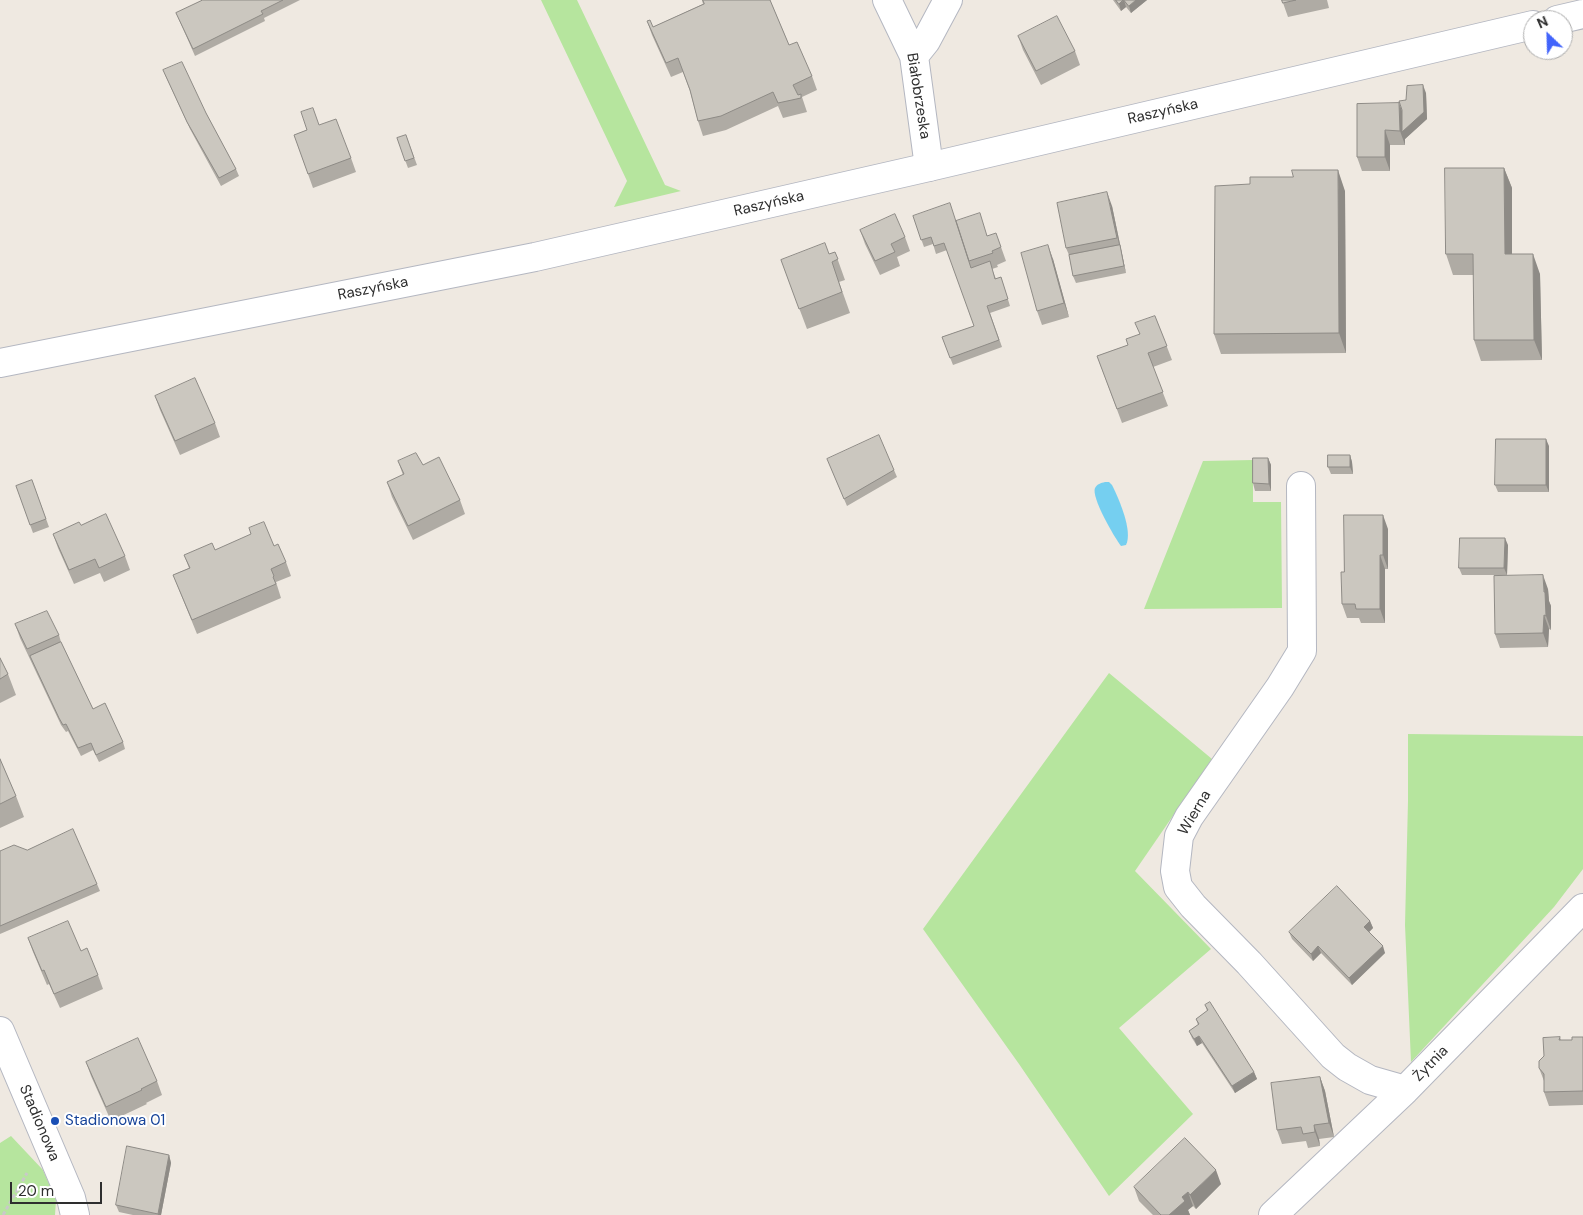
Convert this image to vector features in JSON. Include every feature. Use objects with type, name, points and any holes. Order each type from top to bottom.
[{"type":"street","name":"Białobrzeska","points":[[888,0],[914,56],[929,167]]},
{"type":"street","points":[[914,56],[926,41],[948,0]]},
{"type":"street","name":"Raszyńska","points":[[0,363],[535,257],[929,167],[1523,27]]},
{"type":"street","name":"Wierna","points":[[1301,486],[1302,651],[1280,687],[1189,818],[1179,836],[1175,871],[1178,887],[1193,906],[1249,963],[1333,1056],[1347,1067],[1370,1080],[1405,1090]]},
{"type":"street","name":"Żytnia","points":[[1273,1215],[1405,1090],[1583,908]]},
{"type":"street","name":"Stadionowa","points":[[0,1032],[74,1204],[75,1215]]},
{"type":"path","points":[[3,1215],[34,1162],[50,1149]]},
{"type":"green space","points":[[541,0],[577,0],[665,185],[681,191],[614,207],[627,181]]},
{"type":"green space","points":[[1253,460],[1253,502],[1281,502],[1282,608],[1144,609],[1203,461]]},
{"type":"green space","points":[[1109,673],[1212,759],[1135,871],[1211,949],[1119,1028],[1193,1114],[1109,1196],[1019,1064],[923,929]]},
{"type":"green space","points":[[1408,734],[1583,736],[1583,869],[1554,907],[1411,1062],[1405,925]]},
{"type":"green space","points":[[11,1136],[43,1170],[56,1200],[55,1215],[0,1215],[0,1143]]},
{"type":"water","points":[[1105,482],[1109,482],[1112,485],[1124,515],[1128,532],[1126,545],[1121,546],[1096,500],[1095,488]]},
{"type":"building","points":[[203,0],[283,0],[261,11],[263,14],[193,49],[176,13]]},
{"type":"building","points":[[703,0],[770,0],[789,45],[797,42],[812,76],[793,85],[798,95],[801,94],[801,98],[778,103],[773,92],[721,116],[698,121],[690,90],[678,58],[666,63],[647,21],[650,20],[653,27],[704,4]]},
{"type":"building","points":[[1124,0],[1136,0],[1129,6]]},
{"type":"building","points":[[1282,0],[1296,0],[1283,3]]},
{"type":"building","points":[[1057,16],[1075,51],[1036,71],[1018,36]]},
{"type":"building","points":[[182,62],[206,113],[236,169],[219,178],[187,122],[163,70]]},
{"type":"building","points":[[1423,85],[1424,112],[1402,132],[1402,110],[1399,101],[1406,100],[1407,86]]},
{"type":"building","points":[[1399,103],[1400,131],[1385,130],[1385,157],[1357,157],[1357,104]]},
{"type":"building","points":[[313,108],[319,125],[336,119],[351,158],[308,174],[294,135],[307,130],[301,112]]},
{"type":"building","points":[[406,135],[414,158],[405,161],[397,138]]},
{"type":"building","points":[[1445,168],[1504,168],[1505,254],[1533,254],[1534,340],[1474,340],[1473,254],[1446,254]]},
{"type":"building","points":[[1292,170],[1338,170],[1339,333],[1214,334],[1215,186],[1250,184],[1250,177],[1293,177]]},
{"type":"building","points":[[1107,192],[1117,238],[1066,248],[1057,203]]},
{"type":"building","points":[[950,203],[971,268],[990,261],[995,279],[1001,277],[1008,299],[987,306],[999,340],[950,358],[942,337],[974,326],[944,243],[934,246],[931,237],[921,240],[913,216]]},
{"type":"building","points":[[980,213],[987,236],[996,233],[1001,247],[992,251],[993,253],[969,261],[956,221]]},
{"type":"building","points":[[895,214],[905,237],[891,244],[895,252],[875,261],[860,230]]},
{"type":"building","points":[[825,243],[829,254],[835,252],[838,259],[832,262],[842,292],[799,309],[781,260]]},
{"type":"building","points":[[1048,245],[1064,303],[1037,311],[1021,253]]},
{"type":"building","points":[[1120,245],[1124,266],[1073,276],[1069,255]]},
{"type":"building","points":[[1155,316],[1167,346],[1148,353],[1163,392],[1117,409],[1097,356],[1128,345],[1126,339],[1140,334],[1135,323]]},
{"type":"building","points":[[195,378],[215,423],[175,441],[155,396]]},
{"type":"building","points":[[879,435],[894,470],[844,499],[827,459]]},
{"type":"building","points":[[1496,439],[1546,439],[1546,485],[1495,485]]},
{"type":"building","points":[[416,453],[423,465],[439,457],[460,500],[408,526],[387,482],[404,474],[398,461]]},
{"type":"building","points":[[1328,455],[1350,455],[1350,467],[1328,467]]},
{"type":"building","points":[[1253,458],[1268,458],[1269,484],[1253,483]]},
{"type":"building","points":[[32,480],[46,519],[30,525],[16,486]]},
{"type":"building","points":[[106,514],[125,556],[99,568],[95,559],[69,570],[53,534],[79,522],[81,525]]},
{"type":"building","points":[[1344,515],[1383,515],[1383,555],[1380,555],[1380,609],[1356,609],[1355,604],[1342,604],[1341,572],[1344,572]]},
{"type":"building","points":[[264,522],[274,546],[278,544],[286,562],[271,569],[276,584],[192,620],[173,575],[190,568],[184,555],[212,543],[215,550],[251,534],[249,528]]},
{"type":"building","points":[[1460,538],[1505,538],[1504,568],[1459,568]]},
{"type":"building","points":[[1543,575],[1546,616],[1544,615],[1543,633],[1495,634],[1494,576]]},
{"type":"building","points":[[47,611],[59,635],[27,649],[15,624]]},
{"type":"building","points":[[61,642],[93,709],[105,703],[123,742],[96,755],[91,743],[78,748],[66,724],[63,725],[59,718],[30,656]]},
{"type":"building","points":[[0,658],[8,674],[0,679]]},
{"type":"building","points":[[0,759],[16,796],[0,804]]},
{"type":"building","points":[[73,829],[97,884],[0,926],[0,851],[14,845],[27,850]]},
{"type":"building","points":[[1337,886],[1370,921],[1364,927],[1383,946],[1349,978],[1318,946],[1311,954],[1289,932]]},
{"type":"building","points":[[68,921],[81,951],[87,948],[98,975],[54,994],[28,938]]},
{"type":"building","points":[[1210,1002],[1254,1072],[1232,1086],[1199,1036],[1194,1039],[1189,1031],[1199,1024],[1196,1019],[1208,1010],[1205,1005]]},
{"type":"building","points":[[1560,1037],[1559,1040],[1572,1040],[1572,1037],[1583,1037],[1583,1091],[1544,1092],[1544,1074],[1539,1068],[1539,1061],[1544,1056],[1543,1038]]},
{"type":"building","points":[[138,1038],[157,1081],[106,1107],[86,1062]]},
{"type":"building","points":[[1320,1077],[1329,1123],[1314,1125],[1315,1132],[1303,1134],[1301,1127],[1277,1130],[1271,1083]]},
{"type":"building","points":[[1185,1138],[1216,1170],[1190,1195],[1188,1192],[1182,1197],[1185,1201],[1169,1215],[1161,1215],[1134,1187]]},
{"type":"building","points":[[127,1146],[169,1155],[158,1214],[116,1205]]},
{"type":"place","name":"Stadionowa 01","points":[[55,1121]]}]
